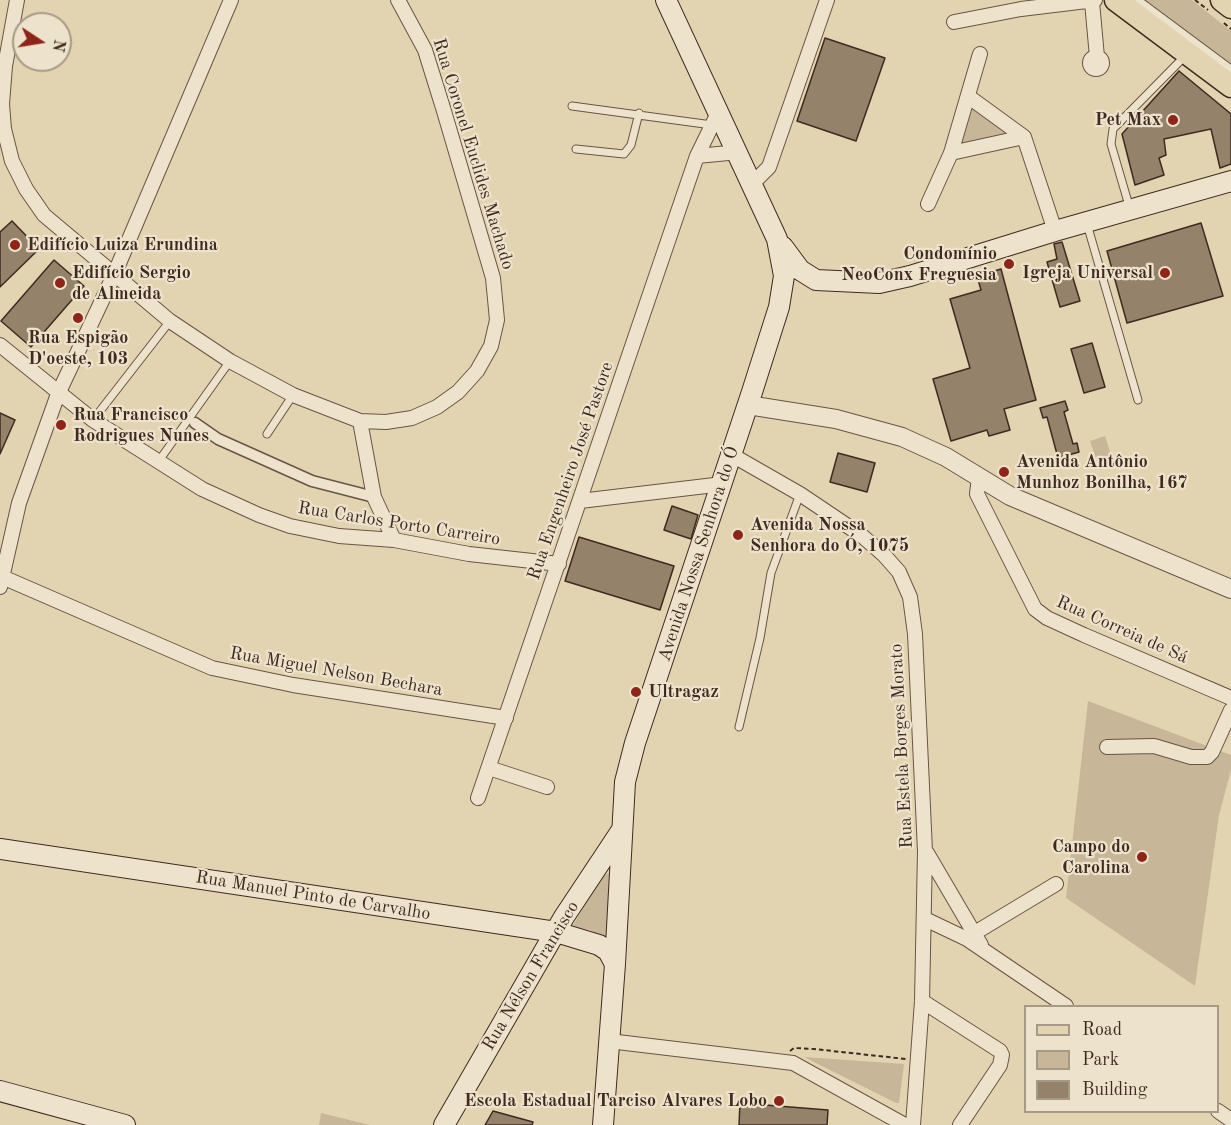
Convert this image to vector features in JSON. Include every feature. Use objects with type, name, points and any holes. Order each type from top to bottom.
[{"type":"main road","name":"Avenida Nossa Senhora do Ó","points":[[666,0],[715,118],[739,152],[777,238],[800,270],[816,280]]},
{"type":"main road","points":[[1116,0],[1231,86]]},
{"type":"main road","points":[[1222,0],[1231,7]]},
{"type":"main road","points":[[816,280],[879,283],[910,276],[1055,231],[1231,181]]},
{"type":"main road","name":"Avenida Nossa Senhora do Ó","points":[[603,1125],[625,782],[635,743],[723,484],[779,307],[784,276],[777,238]]},
{"type":"main road","name":"Avenida Nossa Senhora do Ó","points":[[779,307],[796,289],[816,280]]},
{"type":"main road","name":"Rua Nélson Francisco","points":[[444,1125],[556,932],[622,829]]},
{"type":"main road","name":"Rua Manuel Pinto de Carvalho","points":[[0,849],[556,932],[599,945],[608,951],[615,964]]},
{"type":"main road","points":[[0,1090],[125,1125]]},
{"type":"street","name":"Rua Coronel Euclides Machado","points":[[17,0],[3,66],[4,129],[12,161],[26,189],[52,223],[170,321],[230,361],[293,395],[360,421],[386,422],[412,418],[437,407],[458,392],[477,371],[491,346],[496,320],[493,279],[441,101],[425,50],[398,0]]},
{"type":"street","points":[[1,580],[19,503],[58,394],[114,275],[231,0]]},
{"type":"street","points":[[753,183],[769,167],[827,0]]},
{"type":"street","points":[[954,22],[1018,6],[1094,1],[1096,57]]},
{"type":"street","points":[[928,204],[951,153],[980,54]]},
{"type":"street","points":[[969,97],[1024,137],[1055,231]]},
{"type":"street","name":"Rua Engenheiro José Pastore","points":[[478,798],[697,156],[715,118]]},
{"type":"street","points":[[951,153],[1024,137]]},
{"type":"street","points":[[697,156],[739,152]]},
{"type":"street","name":"Rua Carlos Porto Carreiro","points":[[0,345],[93,420],[158,462],[236,505],[290,525],[339,536],[394,540],[469,554],[559,564]]},
{"type":"street","points":[[748,405],[836,419],[902,437],[946,457],[1010,496],[1231,589]]},
{"type":"street","points":[[360,421],[374,497],[394,540]]},
{"type":"street","points":[[195,423],[218,439],[312,481],[374,497]]},
{"type":"street","name":"Rua Estela Borges Morato","points":[[732,455],[800,494],[861,535],[884,555],[898,572],[910,597],[915,634],[925,851],[922,1001],[913,1125]]},
{"type":"street","name":"Rua Correia de Sá","points":[[979,477],[977,494],[1035,609],[1047,618],[1084,635],[1231,698]]},
{"type":"street","points":[[580,501],[723,484]]},
{"type":"street","name":"Rua Miguel Nelson Bechara","points":[[1,580],[212,668],[292,685],[506,718]]},
{"type":"street","points":[[1107,747],[1154,746],[1191,757],[1207,757],[1231,710]]},
{"type":"street","points":[[489,768],[547,787]]},
{"type":"street","points":[[925,851],[969,935],[984,950],[1065,1005]]},
{"type":"street","points":[[969,935],[1056,884]]},
{"type":"street","points":[[925,919],[969,935]]},
{"type":"street","points":[[922,1001],[1000,1051],[1002,1055],[1000,1065],[960,1125]]},
{"type":"street","points":[[609,1041],[778,1059],[793,1063],[905,1125]]},
{"type":"lane","points":[[1138,0],[1231,69]]},
{"type":"lane","points":[[1130,209],[1111,144],[1113,129],[1187,53]]},
{"type":"lane","points":[[572,106],[715,118]]},
{"type":"lane","points":[[576,149],[624,154],[631,145],[639,113]]},
{"type":"lane","points":[[1087,222],[1138,400]]},
{"type":"lane","points":[[93,420],[170,321]]},
{"type":"lane","points":[[158,462],[230,361]]},
{"type":"lane","points":[[267,434],[293,395]]},
{"type":"lane","points":[[739,727],[760,638],[771,573],[800,494]]},
{"type":"path","points":[[778,1059],[794,1048],[917,1060]]},
{"type":"green space","points":[[1143,0],[1192,0],[1231,31],[1231,66]]},
{"type":"green space","points":[[971,105],[1012,135],[957,146]]},
{"type":"green space","points":[[1105,436],[1114,465],[1100,470],[1090,441]]},
{"type":"green space","name":"Campo do Carolina","points":[[1088,701],[1231,755],[1231,770],[1219,815],[1195,986],[1066,898]]},
{"type":"green space","points":[[609,873],[614,876],[609,942],[590,930],[572,927],[602,876]]},
{"type":"green space","points":[[804,1057],[904,1064],[899,1103],[896,1103]]},
{"type":"green space","points":[[321,1113],[370,1125],[319,1125]]},
{"type":"building","points":[[825,38],[885,58],[856,141],[797,121]]},
{"type":"building","name":"Pet Max","points":[[1179,71],[1231,114],[1231,164],[1220,168],[1211,129],[1164,139],[1166,155],[1159,158],[1164,175],[1135,185],[1122,134]]},
{"type":"building","points":[[12,221],[39,249],[0,287],[0,232]]},
{"type":"building","name":"Igreja Universal","points":[[1201,223],[1223,296],[1127,323],[1107,251]]},
{"type":"building","points":[[1062,242],[1080,301],[1060,307],[1047,262],[1057,259],[1054,244]]},
{"type":"building","points":[[54,260],[84,286],[31,347],[1,321]]},
{"type":"building","points":[[1001,269],[1036,400],[1004,409],[1010,430],[989,436],[987,430],[951,441],[933,379],[970,368],[950,299],[981,290],[977,276]]},
{"type":"building","points":[[1092,343],[1105,387],[1084,393],[1071,349]]},
{"type":"building","points":[[1065,401],[1068,410],[1064,412],[1073,444],[1077,443],[1079,452],[1058,458],[1047,417],[1043,418],[1040,408]]},
{"type":"building","points":[[0,413],[15,420],[0,454]]},
{"type":"building","points":[[838,453],[875,463],[867,492],[830,482]]},
{"type":"building","points":[[672,506],[698,515],[691,539],[664,530]]},
{"type":"building","points":[[579,537],[674,566],[660,610],[565,581]]},
{"type":"building","points":[[740,1103],[828,1110],[827,1125],[739,1125]]},
{"type":"building","points":[[493,1111],[533,1122],[532,1125],[485,1125]]},
{"type":"place","name":"Pet Max","points":[[1173,120]]},
{"type":"place","name":"Edifício Luiza Erundina","points":[[15,245]]},
{"type":"place","name":"Condomínio NeoConx Freguesia","points":[[1009,264]]},
{"type":"place","name":"Igreja Universal","points":[[1165,273]]},
{"type":"place","name":"Edifício Sergio de Almeida","points":[[60,283]]},
{"type":"place","name":"Rua Espigão D'oeste, 103","points":[[78,318]]},
{"type":"place","name":"Rua Francisco Rodrigues Nunes","points":[[61,425]]},
{"type":"place","name":"Avenida Antônio Munhoz Bonilha, 167","points":[[1004,472]]},
{"type":"place","name":"Avenida Nossa Senhora do Ó, 1075","points":[[738,535]]},
{"type":"place","name":"Ultragaz","points":[[636,692]]},
{"type":"place","name":"Campo do Carolina","points":[[1142,857]]},
{"type":"place","name":"Escola Estadual Tarciso Alvares Lobo","points":[[779,1101]]}]
